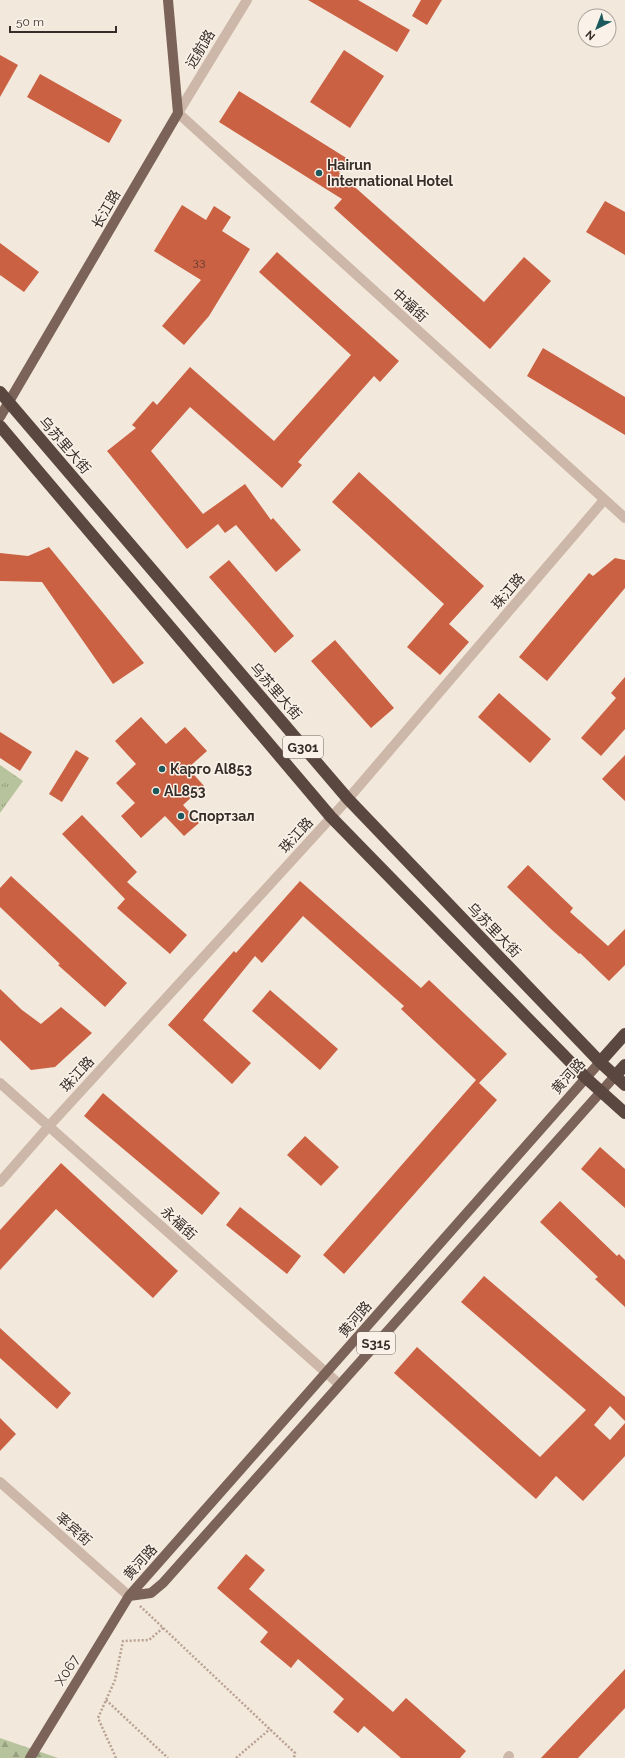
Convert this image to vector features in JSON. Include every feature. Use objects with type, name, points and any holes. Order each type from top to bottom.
[{"type":"highway","name":"乌苏里大街","points":[[0,392],[348,799],[600,1062],[625,1085]]},
{"type":"highway","name":"G301","points":[[0,426],[331,817],[586,1078],[625,1113]]},
{"type":"highway","name":"黄河路","points":[[600,1062],[625,1034]]},
{"type":"highway","name":"黄河路","points":[[615,1076],[625,1064]]},
{"type":"main road","points":[[168,0],[178,113]]},
{"type":"main road","name":"长江路","points":[[0,417],[178,113]]},
{"type":"main road","name":"黄河路","points":[[129,1596],[327,1374],[600,1062]]},
{"type":"main road","name":"黄河路","points":[[129,1596],[151,1593],[163,1583],[615,1076]]},
{"type":"main road","name":"X067","points":[[30,1758],[129,1596]]},
{"type":"street","name":"远航路","points":[[178,113],[247,0]]},
{"type":"street","name":"中福街","points":[[178,113],[625,518]]},
{"type":"street","name":"珠江路","points":[[0,1182],[49,1126],[348,799],[604,500]]},
{"type":"street","name":"永福街","points":[[0,1083],[339,1384]]},
{"type":"street","name":"率宾街","points":[[0,1482],[129,1596]]},
{"type":"path","points":[[129,1596],[295,1753],[294,1758]]},
{"type":"path","points":[[114,1757],[98,1718],[115,1680],[123,1641],[149,1640],[163,1628]]},
{"type":"path","points":[[106,1700],[168,1758]]},
{"type":"path","points":[[236,1758],[270,1729]]},
{"type":"green space","points":[[0,765],[23,781],[0,813]]},
{"type":"green space","points":[[0,1738],[58,1758],[0,1758]]},
{"type":"building","points":[[308,0],[358,0],[410,30],[397,52]]},
{"type":"building","points":[[421,0],[442,0],[427,25],[412,16]]},
{"type":"building","points":[[344,50],[384,76],[350,128],[310,102]]},
{"type":"building","points":[[0,55],[18,65],[0,97]]},
{"type":"building","points":[[40,74],[122,120],[109,143],[27,97]]},
{"type":"building","points":[[239,91],[348,159],[339,173],[484,302],[524,257],[551,281],[490,349],[334,208],[342,199],[219,122]]},
{"type":"building","points":[[605,201],[625,212],[625,255],[586,232]]},
{"type":"building","points":[[182,205],[206,220],[214,206],[231,217],[222,231],[250,249],[209,316],[184,345],[162,326],[201,280],[154,251]]},
{"type":"building","points":[[0,243],[39,272],[24,292],[0,275]]},
{"type":"building","points":[[277,252],[399,361],[380,382],[374,376],[298,462],[302,465],[282,488],[190,407],[151,451],[203,514],[245,484],[271,520],[273,518],[301,550],[276,572],[236,525],[225,533],[218,524],[187,549],[107,451],[136,428],[132,425],[153,401],[157,405],[190,367],[274,441],[351,355],[259,272]]},
{"type":"building","points":[[543,348],[625,397],[625,435],[527,376]]},
{"type":"building","points":[[359,472],[484,586],[449,624],[469,642],[440,675],[407,647],[444,604],[332,502]]},
{"type":"building","points":[[49,547],[144,663],[113,684],[42,582],[0,581],[0,553],[28,556]]},
{"type":"building","points":[[615,558],[625,560],[625,588],[547,681],[519,657],[589,573],[593,576]]},
{"type":"building","points":[[229,560],[294,636],[275,653],[209,577]]},
{"type":"building","points":[[335,640],[394,708],[371,728],[311,661]]},
{"type":"building","points":[[625,677],[625,729],[601,756],[581,738],[616,698],[611,693]]},
{"type":"building","points":[[499,693],[551,739],[530,763],[478,717]]},
{"type":"building","points":[[141,717],[166,744],[185,727],[207,751],[188,768],[204,786],[183,805],[199,823],[184,836],[165,816],[141,838],[121,816],[135,803],[116,783],[136,764],[115,741]]},
{"type":"building","points":[[0,732],[32,752],[20,771],[0,758]]},
{"type":"building","points":[[76,750],[89,758],[62,802],[49,794]]},
{"type":"building","points":[[625,755],[625,801],[602,779]]},
{"type":"building","points":[[82,815],[137,872],[127,882],[187,935],[170,954],[117,908],[125,899],[62,834]]},
{"type":"building","points":[[528,865],[573,908],[570,912],[608,946],[625,929],[625,965],[609,981],[507,887]]},
{"type":"building","points":[[11,876],[127,983],[105,1007],[58,965],[60,964],[0,907],[0,888]]},
{"type":"building","points":[[300,881],[421,988],[429,980],[507,1054],[479,1083],[497,1100],[344,1274],[323,1255],[476,1080],[401,1009],[404,1006],[303,916],[262,963],[255,956],[203,1020],[251,1063],[232,1084],[168,1025],[234,951],[236,953]]},
{"type":"building","points":[[0,989],[22,1010],[41,1024],[61,1007],[92,1033],[55,1067],[31,1070],[0,1040]]},
{"type":"building","points":[[270,990],[338,1049],[320,1070],[252,1011]]},
{"type":"building","points":[[103,1093],[220,1193],[202,1215],[84,1116]]},
{"type":"building","points":[[305,1136],[339,1167],[321,1186],[287,1155]]},
{"type":"building","points":[[600,1147],[625,1169],[625,1208],[581,1169]]},
{"type":"building","points":[[61,1163],[178,1271],[153,1298],[56,1209],[0,1270],[0,1230]]},
{"type":"building","points":[[560,1201],[617,1256],[619,1254],[625,1260],[625,1307],[595,1279],[598,1277],[540,1222]]},
{"type":"building","points":[[240,1207],[301,1256],[287,1274],[226,1225]]},
{"type":"building","points":[[484,1276],[625,1397],[625,1421],[610,1406],[594,1425],[610,1440],[625,1423],[625,1456],[583,1501],[556,1476],[536,1499],[394,1373],[417,1347],[540,1457],[586,1410],[461,1302]]},
{"type":"building","points":[[0,1328],[71,1393],[57,1409],[0,1358]]},
{"type":"building","points":[[0,1418],[16,1434],[0,1451]]},
{"type":"building","points":[[246,1554],[265,1570],[249,1589],[393,1712],[406,1698],[466,1751],[460,1758],[401,1758],[364,1726],[358,1733],[333,1712],[344,1699],[298,1659],[291,1668],[260,1642],[268,1632],[217,1588]]},
{"type":"building","points":[[625,1669],[625,1708],[578,1758],[541,1758]]},
{"type":"place","name":"Hairun International Hotel","points":[[319,173]]},
{"type":"place","name":"Карго Al853","points":[[162,769]]},
{"type":"place","name":"AL853","points":[[156,791]]},
{"type":"place","name":"Спортзал","points":[[181,816]]}]
